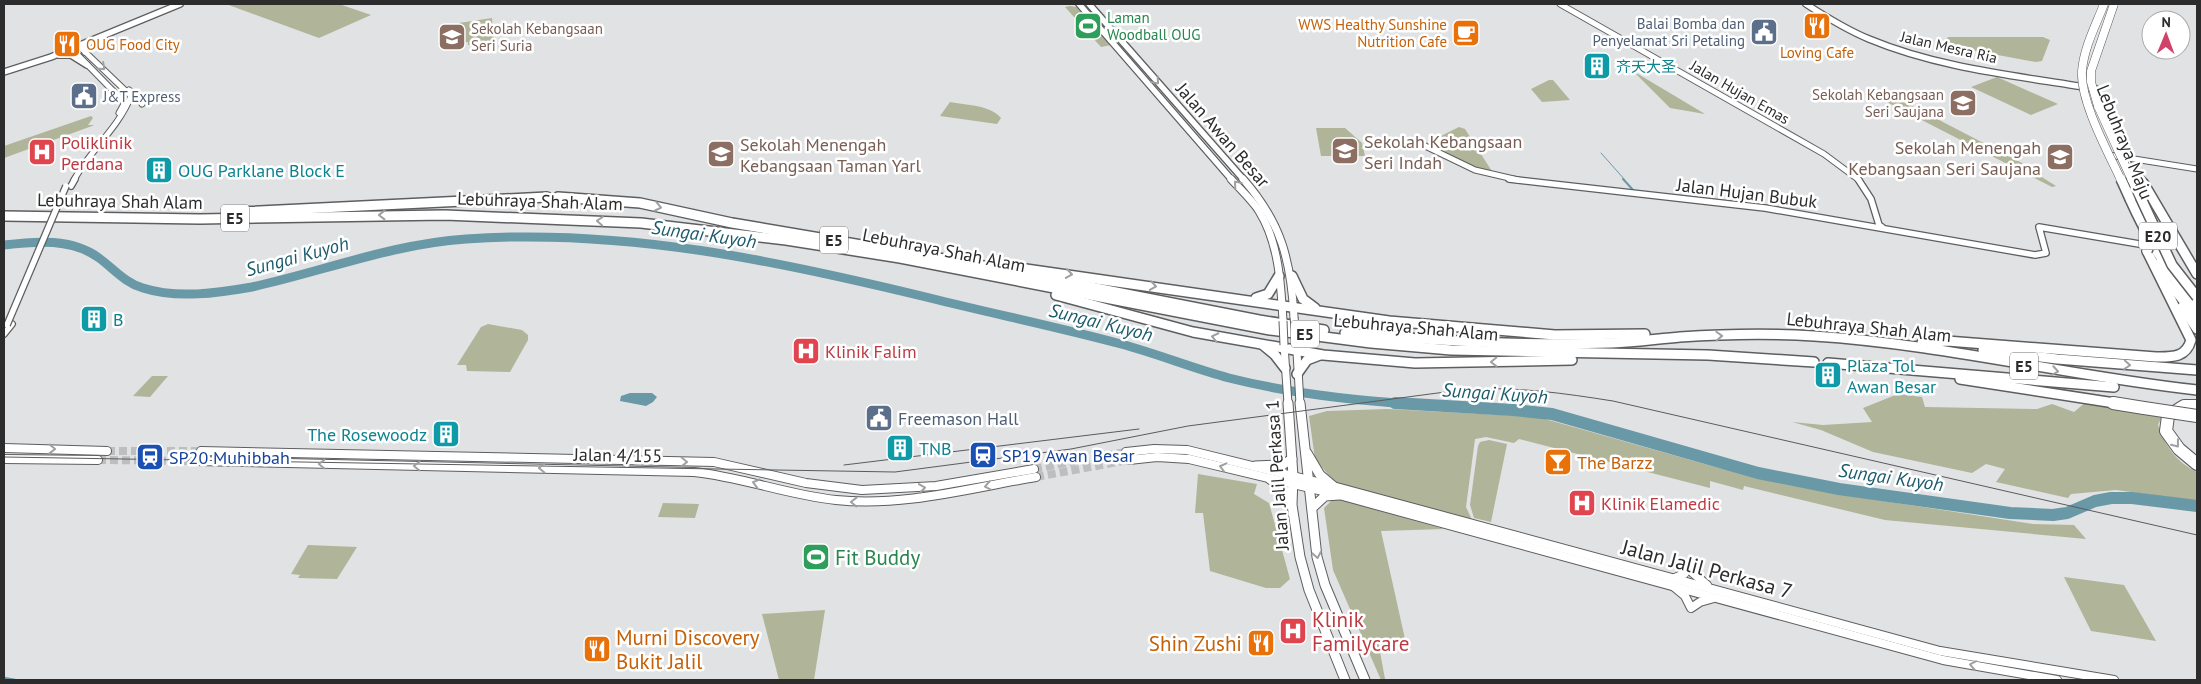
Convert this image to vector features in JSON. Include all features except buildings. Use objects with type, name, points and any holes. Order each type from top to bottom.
[{"type":"highway","name":"Lebuhraya Maju","points":[[2103,4],[2083,64],[2084,88],[2150,245],[2179,288],[2197,308]]},
{"type":"highway","name":"Lebuhraya Maju","points":[[2116,4],[2093,61],[2091,82],[2098,106],[2127,163],[2172,265],[2197,297]]},
{"type":"highway","points":[[2127,163],[2144,184],[2197,274]]},
{"type":"highway","name":"Lebuhraya Shah Alam","points":[[558,197],[640,203],[747,226],[966,267],[1259,320],[1342,332],[1417,340],[1549,344],[1615,343],[1671,338],[1766,335],[1851,339],[2109,380],[2197,390]]},
{"type":"highway","name":"Lebuhraya Shah Alam","points":[[4,209],[158,214],[547,198]]},
{"type":"highway","name":"Lebuhraya Shah Alam","points":[[4,216],[200,219],[445,215],[641,223],[777,238],[966,267],[1270,330],[1371,343],[1451,350],[1593,354],[1708,354],[1814,362]]},
{"type":"highway","points":[[1922,343],[1947,341],[2144,356],[2171,357],[2184,354],[2190,348],[2191,340],[2147,251],[2150,245]]},
{"type":"highway","points":[[966,267],[1038,270],[1389,321],[1524,333],[1588,336],[1646,334],[1671,338]]},
{"type":"highway","points":[[966,267],[1155,323],[1262,345],[1326,355],[1415,364],[1574,360],[1593,354]]},
{"type":"highway","points":[[1212,295],[1263,298],[1272,292],[1279,276]]},
{"type":"highway","points":[[1292,276],[1302,299],[1320,311]]},
{"type":"highway","points":[[2159,276],[2197,329]]},
{"type":"highway","points":[[1851,339],[1858,336],[1870,336],[2057,359],[2197,370]]},
{"type":"highway","points":[[1262,345],[1275,355],[1285,372]]},
{"type":"highway","points":[[1297,375],[1304,362],[1311,357],[1326,355]]},
{"type":"highway","name":"Lebuhraya Shah Alam","points":[[1828,363],[1913,369],[2197,396]]},
{"type":"highway","points":[[1913,369],[1994,386],[2197,416]]},
{"type":"highway","points":[[2197,406],[2184,406],[2168,416],[2166,431],[2179,449],[2197,464]]},
{"type":"main road","points":[[4,72],[78,46],[180,4]]},
{"type":"main road","name":"Jalan Awan Besar","points":[[1079,4],[1201,138],[1259,198],[1280,230],[1292,276],[1296,349]]},
{"type":"main road","name":"Jalan Awan Besar","points":[[1089,4],[1259,210],[1270,231],[1276,252],[1284,347]]},
{"type":"main road","name":"Jalan Mesra Ria","points":[[1806,4],[1851,30],[1893,48],[1945,62],[2062,82]]},
{"type":"main road","name":"Jalan Mesra Ria","points":[[1812,4],[1854,28],[1895,46],[1960,62],[2062,82]]},
{"type":"main road","points":[[2103,4],[2082,58],[2081,85],[2110,157],[2168,283],[2197,319]]},
{"type":"main road","points":[[2116,4],[2094,73],[2099,100],[2168,259],[2197,304]]},
{"type":"main road","points":[[85,52],[84,47],[94,39]]},
{"type":"main road","points":[[51,56],[71,55],[87,65]]},
{"type":"main road","points":[[2062,82],[2074,81],[2081,85]]},
{"type":"main road","points":[[2062,82],[2096,88]]},
{"type":"main road","name":"Jalan Jalil Perkasa 1","points":[[1284,347],[1292,459],[1292,505],[1300,557],[1310,590],[1345,680]]},
{"type":"main road","name":"Jalan Jalil Perkasa 1","points":[[1296,349],[1304,449],[1310,484],[1317,557],[1325,585],[1365,680]]},
{"type":"main road","points":[[1304,449],[1320,475],[1332,486]]},
{"type":"main road","points":[[1254,466],[1282,465],[1292,459]]},
{"type":"main road","points":[[1270,479],[1284,487],[1288,492],[1292,505]]},
{"type":"main road","points":[[1312,507],[1326,496],[1339,495]]},
{"type":"street","name":"Jalan Hujan Emas","points":[[1560,4],[1824,154],[1848,170],[1866,187],[1879,225],[1882,227]]},
{"type":"street","points":[[4,334],[69,186],[74,169],[96,145],[131,96],[78,46]]},
{"type":"street","points":[[72,48],[125,103]]},
{"type":"street","points":[[125,89],[138,97],[142,104]]},
{"type":"street","name":"Jalan Hujan Bubuk","points":[[1421,144],[1476,170],[1503,178],[1558,186],[1765,208],[2035,255],[2046,253],[2039,227]]},
{"type":"street","points":[[2110,157],[2127,163],[2197,171]]},
{"type":"street","points":[[2039,227],[2150,245]]},
{"type":"street","points":[[4,448],[107,450]]},
{"type":"street","points":[[1154,449],[1187,450],[1254,466],[1293,480],[1270,479],[1174,457],[1128,456],[1154,449]]},
{"type":"street","name":"Jalan 4/155","points":[[195,462],[694,472],[740,478],[814,497],[844,502],[905,500],[1035,473],[900,491],[873,491],[819,486],[741,466],[714,462],[201,451]]},
{"type":"street","points":[[4,459],[98,460]]},
{"type":"street","name":"Jalan Jalil Perkasa 7","points":[[1293,480],[1339,495],[1672,581]]},
{"type":"street","name":"Jalan Jalil Perkasa 7","points":[[1310,484],[1332,486],[1716,593],[1940,651],[2114,680]]},
{"type":"street","points":[[1680,565],[1684,574],[1672,581],[1685,596],[1692,608],[1716,593],[1693,572]]},
{"type":"street","name":"Jalan Jalil Perkasa 7","points":[[1716,593],[1943,660],[2058,680]]},
{"type":"green space","points":[[226,4],[339,4],[371,15],[319,38]]},
{"type":"green space","name":"Laman Woodball OUG","points":[[1065,7],[1077,7],[1111,45],[1101,47]]},
{"type":"green space","points":[[492,18],[494,41],[468,45],[468,42],[460,43],[459,23]]},
{"type":"green space","points":[[1948,37],[2043,37],[2050,40],[2042,61],[2036,62],[1955,47],[1946,40]]},
{"type":"green space","points":[[1633,71],[1705,114],[1670,108]]},
{"type":"green space","points":[[1997,77],[2058,104],[2031,115],[1971,87]]},
{"type":"green space","points":[[1549,80],[1553,80],[1570,100],[1542,102],[1531,89]]},
{"type":"green space","points":[[1891,95],[2043,174],[2040,176],[2056,186],[2052,187],[1879,98]]},
{"type":"green space","points":[[950,102],[991,110],[1001,118],[997,124],[940,116]]},
{"type":"green space","points":[[91,116],[93,118],[88,125],[94,125],[92,126],[4,158],[4,146]]},
{"type":"green space","points":[[1459,127],[1465,129],[1493,173],[1464,163],[1429,145],[1429,142]]},
{"type":"green space","points":[[1316,128],[1345,128],[1362,143],[1365,156],[1321,156]]},
{"type":"green space","points":[[488,324],[522,330],[528,335],[528,340],[510,372],[467,371],[466,365],[457,365],[481,327]]},
{"type":"green space","points":[[152,376],[168,376],[150,397],[133,396]]},
{"type":"green space","points":[[1898,394],[1922,397],[1925,407],[2037,409],[2052,404],[2074,412],[2087,401],[2163,414],[2158,425],[2168,447],[2177,458],[2197,472],[2197,501],[2116,490],[2071,494],[2068,498],[1996,482],[2005,469],[1986,464],[1972,473],[1873,452],[1821,430],[1792,422],[1823,425],[1872,422],[1863,408]]},
{"type":"green space","points":[[1387,409],[1538,417],[1719,468],[1845,495],[2033,524],[2074,525],[2086,539],[1885,520],[1744,486],[1743,490],[1710,481],[1710,488],[1519,439],[1514,443],[1486,437],[1475,439],[1466,507],[1473,522],[1336,484],[1315,459],[1309,416],[1327,411]]},
{"type":"green space","points":[[1489,440],[1507,444],[1491,522],[1474,518],[1470,505],[1478,446],[1480,442]]},
{"type":"green space","points":[[1198,474],[1257,484],[1254,494],[1269,503],[1290,579],[1280,588],[1266,588],[1210,571],[1203,513],[1195,513]]},
{"type":"green space","points":[[1334,498],[1444,529],[1381,531],[1405,639],[1378,641],[1385,679],[1397,680],[1381,680],[1333,570],[1324,508]]},
{"type":"green space","points":[[663,503],[699,504],[695,518],[658,517]]},
{"type":"green space","points":[[308,545],[357,547],[337,579],[298,578],[300,575],[291,574]]},
{"type":"green space","points":[[2064,577],[2124,585],[2156,641],[2091,631]]},
{"type":"green space","points":[[825,610],[814,680],[779,680],[762,614]]},
{"type":"water","points":[[630,393],[652,393],[657,397],[646,406],[620,401],[621,396]]},
{"type":"waterway","points":[[1601,153],[1625,180]]},
{"type":"waterway","points":[[1623,179],[1634,191]]},
{"type":"waterway","name":"Sungai Kuyoh","points":[[4,245],[41,242],[66,244],[77,247],[99,258],[137,286],[170,293],[198,294],[252,287],[385,252],[439,242],[525,237],[584,238],[643,243],[758,260],[873,284],[1097,338],[1229,378],[1274,388],[1319,395],[1409,404]]},
{"type":"waterway","name":"Sungai Kuyoh","points":[[1395,403],[1409,404]]},
{"type":"waterway","name":"Sungai Kuyoh","points":[[1409,404],[1552,414],[1758,473],[1839,489],[2010,513],[2053,515],[2067,513],[2095,501],[2111,498],[2132,498],[2197,506]]},
{"type":"waterway","points":[[4,678],[15,680]]},
{"type":"tunnel","points":[[107,451],[201,451]]},
{"type":"tunnel","points":[[1034,469],[1126,452]]},
{"type":"tunnel","points":[[98,460],[195,461]]},
{"type":"tunnel","points":[[1036,477],[1129,460]]},
{"type":"tram line","points":[[4,457],[895,472],[1071,449],[1188,426],[1468,389],[1505,389],[1558,393],[1613,401],[2197,535]]},
{"type":"tram line","points":[[844,465],[1139,429]]},
{"type":"place","name":"Laman Woodball OUG","points":[[1088,26]]},
{"type":"place","name":"Loving Cafe","points":[[1817,26]]},
{"type":"place","name":"Balai Bomba dan Penyelamat Sri Petaling","points":[[1764,32]]},
{"type":"place","name":"WWS Healthy Sunshine Nutrition Cafe","points":[[1466,33]]},
{"type":"place","name":"Sekolah Kebangsaan Seri Suria","points":[[452,37]]},
{"type":"place","name":"OUG Food City","points":[[67,44]]},
{"type":"place","name":"齐天大圣","points":[[1597,66]]},
{"type":"place","name":"J&T Express","points":[[84,96]]},
{"type":"place","name":"Sekolah Kebangsaan Seri Saujana","points":[[1963,103]]},
{"type":"place","name":"Sekolah Kebangsaan Seri Indah","points":[[1345,151]]},
{"type":"place","name":"Poliklinik Perdana","points":[[42,152]]},
{"type":"place","name":"Sekolah Menengah Kebangsaan Taman Yarl","points":[[721,154]]},
{"type":"place","name":"Sekolah Menengah Kebangsaan Seri Saujana","points":[[2060,157]]},
{"type":"place","name":"OUG Parklane Block E","points":[[159,170]]},
{"type":"place","name":"B","points":[[94,319]]},
{"type":"place","name":"Klinik Falim","points":[[806,351]]},
{"type":"place","name":"Plaza Tol Awan Besar","points":[[1828,375]]},
{"type":"place","name":"Freemason Hall","points":[[879,418]]},
{"type":"place","name":"The Rosewoodz","points":[[446,434]]},
{"type":"place","name":"TNB","points":[[900,448]]},
{"type":"place","name":"SP19 Awan Besar","points":[[983,455]]},
{"type":"place","name":"SP20 Muhibbah","points":[[150,457]]},
{"type":"place","name":"The Barzz","points":[[1558,462]]},
{"type":"place","name":"Klinik Elamedic","points":[[1582,503]]},
{"type":"place","name":"Fit Buddy","points":[[816,557]]},
{"type":"place","name":"Klinik Familycare","points":[[1293,631]]},
{"type":"place","name":"Shin Zushi","points":[[1261,643]]},
{"type":"place","name":"Murni Discovery Bukit Jalil","points":[[597,649]]}]
